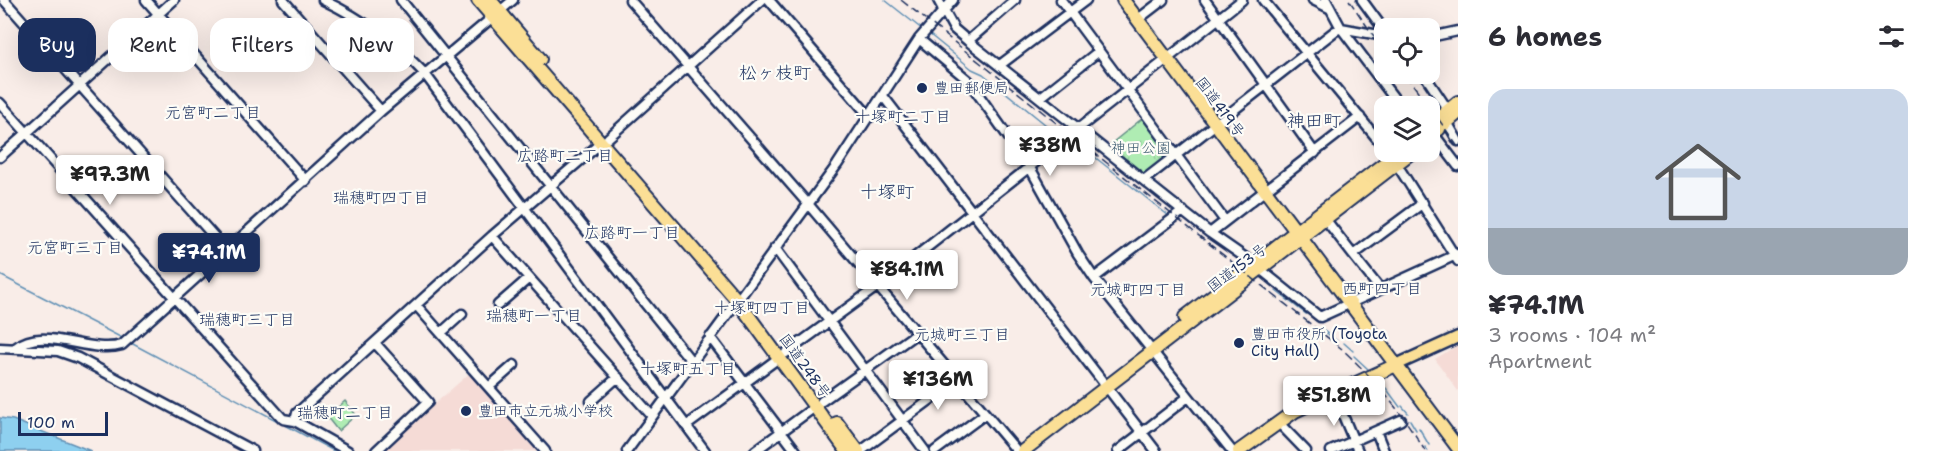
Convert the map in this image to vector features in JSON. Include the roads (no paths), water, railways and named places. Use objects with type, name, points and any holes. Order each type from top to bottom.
[{"type":"highway","name":"国道248号","points":[[478,0],[497,15],[739,296],[819,404],[860,451]]},
{"type":"highway","name":"国道248号","points":[[490,0],[497,15]]},
{"type":"highway","name":"国道419号","points":[[1123,0],[1457,449]]},
{"type":"highway","points":[[1440,123],[1458,102]]},
{"type":"highway","name":"国道153号","points":[[1016,450],[1298,235],[1384,162]]},
{"type":"highway","name":"国道153号","points":[[1298,235],[1326,219],[1385,162]]},
{"type":"highway","points":[[1239,451],[1278,422],[1396,365]]},
{"type":"highway","name":"国道248号","points":[[819,404],[847,451]]},
{"type":"main road","points":[[1396,365],[1458,337]]},
{"type":"street","points":[[4,0],[226,250]]},
{"type":"street","points":[[146,0],[306,181]]},
{"type":"street","points":[[0,157],[174,0]]},
{"type":"street","points":[[283,0],[381,111]]},
{"type":"street","points":[[323,0],[374,28],[404,52],[425,74],[705,451]]},
{"type":"street","points":[[401,0],[692,362]]},
{"type":"street","points":[[15,348],[20,344],[42,339],[90,347],[115,347],[306,181],[381,111],[513,0]]},
{"type":"street","points":[[630,0],[808,204],[1016,450]]},
{"type":"street","points":[[295,421],[297,413],[492,236],[605,140],[762,0]]},
{"type":"street","points":[[769,0],[870,117]]},
{"type":"street","points":[[938,0],[954,29],[968,42],[1041,97],[1210,233],[1257,266],[1316,316],[1350,304],[1457,257],[1398,162]]},
{"type":"street","points":[[627,451],[870,117],[919,39],[953,0]]},
{"type":"street","points":[[968,42],[1015,0]]},
{"type":"street","points":[[1061,0],[1225,221]]},
{"type":"street","points":[[1000,65],[1086,0]]},
{"type":"street","points":[[1137,20],[1163,0]]},
{"type":"street","points":[[1205,0],[1315,153]]},
{"type":"street","points":[[686,426],[878,286],[1242,0]]},
{"type":"street","points":[[1263,0],[1374,133]]},
{"type":"street","points":[[1313,0],[1328,4],[1341,28],[1392,96]]},
{"type":"street","points":[[1362,0],[1375,18]]},
{"type":"street","points":[[1144,180],[1341,28],[1374,34]]},
{"type":"street","points":[[1440,36],[1458,31]]},
{"type":"street","points":[[919,39],[962,73],[1029,166],[1077,254],[1094,278],[1232,451]]},
{"type":"street","points":[[1041,97],[1099,51]]},
{"type":"street","points":[[883,96],[1156,451]]},
{"type":"street","points":[[0,103],[283,419],[295,421],[348,451]]},
{"type":"street","points":[[1210,233],[1360,117]]},
{"type":"street","points":[[1440,123],[1458,141]]},
{"type":"street","points":[[1440,123],[1458,166]]},
{"type":"street","points":[[1353,255],[1423,203]]},
{"type":"street","points":[[1094,278],[1183,211]]},
{"type":"street","points":[[1326,219],[1380,289]]},
{"type":"street","points":[[492,236],[652,416]]},
{"type":"street","points":[[775,248],[925,451]]},
{"type":"street","points":[[498,305],[529,278]]},
{"type":"street","points":[[416,305],[545,451]]},
{"type":"street","points":[[441,333],[462,314]]},
{"type":"street","points":[[755,451],[917,333]]},
{"type":"street","points":[[710,337],[796,451]]},
{"type":"street","points":[[375,343],[428,402],[376,451]]},
{"type":"street","points":[[0,348],[58,351],[78,358],[253,451]]},
{"type":"street","points":[[489,387],[514,364]]},
{"type":"street","points":[[591,401],[618,377]]},
{"type":"street","points":[[860,451],[957,380]]},
{"type":"street","points":[[1334,394],[1358,451]]},
{"type":"street","points":[[1119,451],[1188,397]]},
{"type":"street","points":[[935,451],[985,414]]},
{"type":"street","points":[[1332,451],[1401,420]]},
{"type":"street","points":[[1278,422],[1306,451]]},
{"type":"street","points":[[1376,431],[1384,451]]},
{"type":"water","points":[[0,418],[13,420],[91,451],[0,451]]},
{"type":"waterway","points":[[885,0],[923,30]]},
{"type":"waterway","points":[[929,34],[1051,129]]},
{"type":"waterway","points":[[1077,143],[1169,216]]},
{"type":"waterway","points":[[0,275],[124,339]]},
{"type":"waterway","points":[[1276,291],[1306,314]]},
{"type":"waterway","points":[[1324,331],[1337,341]]},
{"type":"waterway","points":[[131,343],[334,451]]},
{"type":"waterway","points":[[1344,343],[1353,351]]},
{"type":"waterway","points":[[1354,356],[1368,369]]},
{"type":"waterway","points":[[1386,388],[1400,407]]},
{"type":"waterway","points":[[1402,406],[1408,413]]},
{"type":"waterway","points":[[1410,420],[1416,430]]},
{"type":"waterway","points":[[1419,428],[1429,445]]},
{"type":"waterway","points":[[1425,447],[1428,451]]},
{"type":"railway","points":[[901,0],[1342,349],[1387,397],[1425,451]]},
{"type":"railway","points":[[1349,0],[1374,36]]},
{"type":"railway","points":[[1412,84],[1422,96]]},
{"type":"railway","points":[[1440,121],[1458,147]]},
{"type":"place","name":"豊田郵便局","points":[[922,88]]},
{"type":"place","name":"豊田市役所 (Toyota City Hall)","points":[[1239,343]]},
{"type":"place","name":"豊田市立元城小学校","points":[[466,411]]},
{"type":"district","name":"松ヶ枝町","points":[[775,73]]},
{"type":"district","name":"元宮町二丁目","points":[[213,112]]},
{"type":"district","name":"十塚町二丁目","points":[[903,116]]},
{"type":"district","name":"神田町","points":[[1314,121]]},
{"type":"district","name":"広路町二丁目","points":[[565,155]]},
{"type":"district","name":"十塚町","points":[[887,192]]},
{"type":"district","name":"瑞穂町四丁目","points":[[381,197]]},
{"type":"district","name":"広路町一丁目","points":[[632,232]]},
{"type":"district","name":"元宮町三丁目","points":[[75,247]]},
{"type":"district","name":"西町四丁目","points":[[1382,288]]},
{"type":"district","name":"元城町四丁目","points":[[1138,289]]},
{"type":"district","name":"十塚町四丁目","points":[[762,307]]},
{"type":"district","name":"瑞穂町一丁目","points":[[534,315]]},
{"type":"district","name":"瑞穂町三丁目","points":[[247,319]]},
{"type":"district","name":"元城町三丁目","points":[[962,334]]},
{"type":"district","name":"十塚町五丁目","points":[[688,368]]},
{"type":"district","name":"瑞穂町二丁目","points":[[345,412]]},
{"type":"park label","name":"神田公園","points":[[1141,148]]}]
